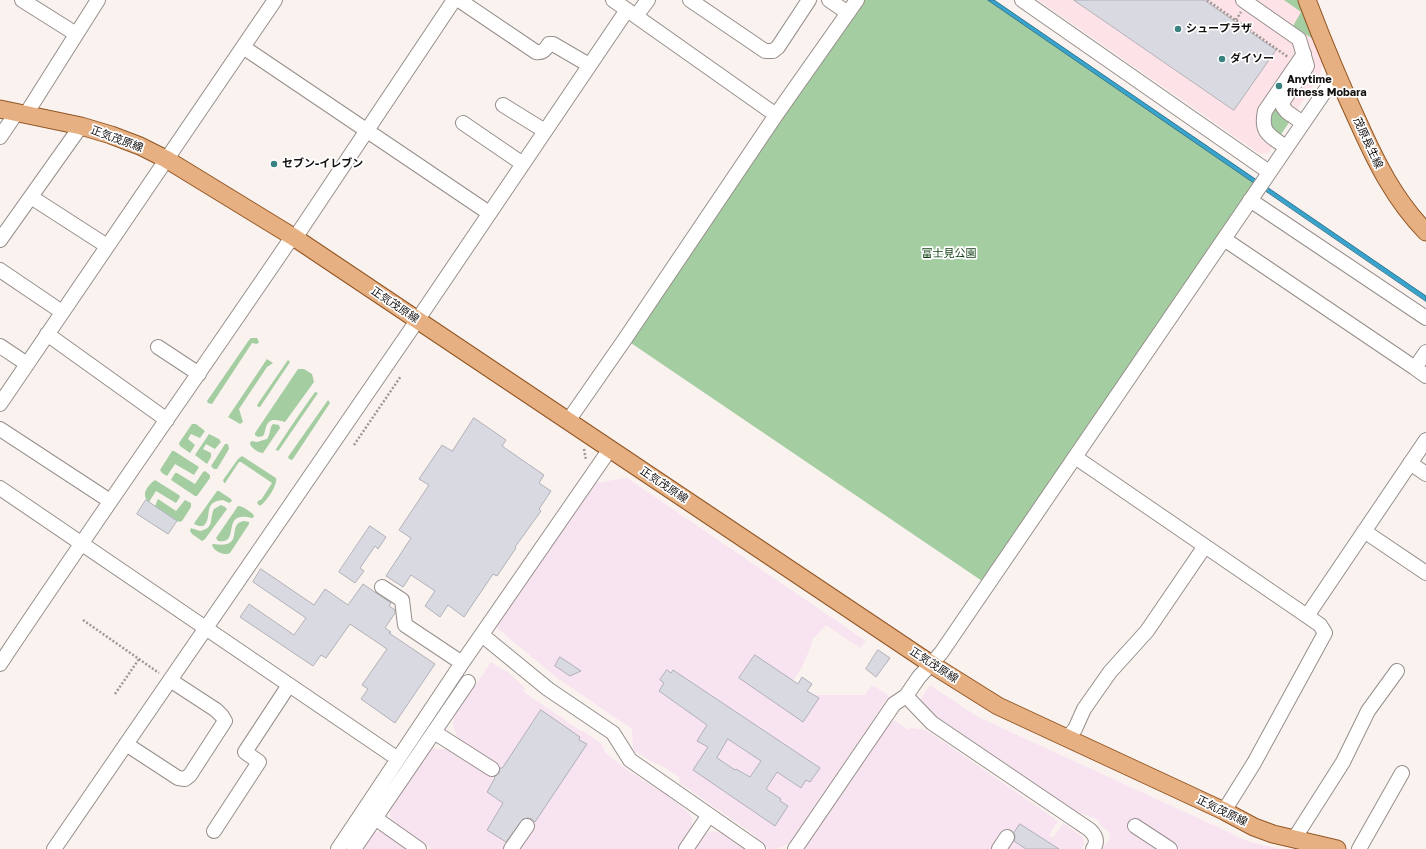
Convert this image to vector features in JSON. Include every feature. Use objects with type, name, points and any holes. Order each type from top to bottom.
[{"type":"main road","name":"茂原長生線","points":[[1307,0],[1336,75],[1379,168],[1406,210],[1426,232]]},
{"type":"main road","name":"正気茂原線","points":[[0,109],[80,126],[140,146],[166,159],[295,238],[931,664],[998,706],[1224,811],[1254,827],[1273,834],[1337,849]]},
{"type":"street","points":[[22,0],[76,34]]},
{"type":"street","points":[[0,137],[21,113],[98,0]]},
{"type":"street","points":[[0,404],[274,0]]},
{"type":"street","points":[[613,0],[776,115]]},
{"type":"street","points":[[54,849],[417,320],[589,65],[632,13],[648,0]]},
{"type":"street","points":[[690,0],[706,4],[765,51],[772,51],[778,47],[809,0]]},
{"type":"street","points":[[829,0],[848,13]]},
{"type":"street","points":[[568,421],[776,115],[858,0]]},
{"type":"street","points":[[1022,0],[1269,172]]},
{"type":"street","points":[[1243,0],[1299,40],[1298,57],[1265,110],[1263,121],[1266,132],[1286,147]]},
{"type":"street","points":[[0,664],[81,543],[168,420],[288,243],[295,238],[454,1],[536,52],[540,53],[544,51],[549,44],[553,44],[589,65]]},
{"type":"street","points":[[243,47],[489,213]]},
{"type":"street","points":[[1298,57],[1307,66],[1283,101],[1283,107],[1287,112],[1303,123]]},
{"type":"street","points":[[795,849],[894,704],[906,696],[919,677],[941,653],[1336,75]]},
{"type":"street","points":[[503,105],[544,132]]},
{"type":"street","points":[[463,123],[523,164]]},
{"type":"street","points":[[0,240],[80,126]]},
{"type":"street","points":[[31,197],[107,246]]},
{"type":"street","points":[[1250,200],[1426,318]]},
{"type":"street","points":[[1224,238],[1421,372],[1426,352]]},
{"type":"street","points":[[0,270],[62,312]]},
{"type":"street","points":[[47,334],[168,420]]},
{"type":"street","points":[[0,346],[27,364]]},
{"type":"street","points":[[158,347],[199,374]]},
{"type":"street","points":[[0,429],[110,501]]},
{"type":"street","points":[[1307,616],[1426,440]]},
{"type":"street","points":[[338,849],[462,663],[610,449]]},
{"type":"street","points":[[1075,457],[1320,625],[1325,633],[1254,763],[1224,811]]},
{"type":"street","points":[[1410,463],[1426,474]]},
{"type":"street","points":[[0,488],[398,759]]},
{"type":"street","points":[[1364,531],[1426,573]]},
{"type":"street","points":[[1067,738],[1074,729],[1084,709],[1110,672],[1147,631],[1205,546]]},
{"type":"street","points":[[382,587],[402,600],[405,625],[462,663]]},
{"type":"street","points":[[482,635],[548,689],[613,733],[630,760],[758,849]]},
{"type":"street","points":[[1294,839],[1343,762],[1368,711],[1397,670]]},
{"type":"street","points":[[126,744],[178,778],[185,779],[190,775],[225,721],[216,710],[170,680]]},
{"type":"street","points":[[354,849],[468,682]]},
{"type":"street","points":[[214,831],[259,762],[245,752],[289,685]]},
{"type":"street","points":[[906,696],[932,723],[1090,830],[1094,834],[1096,840],[1096,845],[1093,849]]},
{"type":"street","points":[[434,732],[492,769]]},
{"type":"street","points":[[1359,849],[1402,774]]},
{"type":"street","points":[[686,849],[709,815]]},
{"type":"street","points":[[375,818],[419,849]]},
{"type":"street","points":[[511,849],[527,826]]},
{"type":"street","points":[[1135,826],[1170,849]]},
{"type":"street","points":[[999,849],[1007,837]]},
{"type":"path","points":[[1207,0],[1298,57]]},
{"type":"path","points":[[354,445],[400,376]]},
{"type":"path","points":[[83,620],[170,680]]},
{"type":"path","points":[[115,694],[139,659]]},
{"type":"shaded area","points":[[1038,0],[1298,0],[1323,64],[1318,78],[1268,153],[1260,154]]},
{"type":"shaded area","points":[[627,478],[866,641],[860,648],[826,625],[812,640],[802,667],[793,681],[798,683],[802,677],[812,684],[808,690],[814,695],[865,695],[871,686],[874,686],[889,696],[790,843],[777,849],[770,849],[755,839],[756,836],[680,783],[679,777],[658,763],[656,764],[633,750],[632,729],[556,677],[496,627],[595,483]]},
{"type":"shaded area","points":[[491,662],[509,673],[525,688],[523,691],[528,695],[601,743],[605,752],[620,765],[666,795],[688,812],[692,819],[692,827],[677,849],[432,849],[391,821],[389,808],[430,749],[454,749],[459,741],[453,725],[454,713],[348,849],[343,849],[462,677],[475,686]]},
{"type":"shaded area","points":[[930,685],[978,717],[1250,842],[1280,849],[1181,849],[1138,821],[1160,849],[1102,849],[1109,840],[1110,833],[1100,825],[1097,819],[1077,812],[933,714],[927,707],[919,702]]},
{"type":"shaded area","points":[[895,721],[908,730],[911,728],[926,730],[1058,821],[1049,835],[1053,838],[1063,823],[1083,837],[1084,844],[1081,849],[1006,849],[1012,840],[1001,833],[990,849],[804,849],[890,722]]},
{"type":"shaded area","points":[[382,831],[409,849],[361,849],[372,833]]},
{"type":"shaded area","points":[[712,831],[720,833],[744,849],[694,849],[704,835]]},
{"type":"green space","name":"富士見公園","points":[[858,0],[989,0],[1260,186],[988,585],[625,339]]},
{"type":"green space","points":[[1284,0],[1298,0],[1313,39],[1293,26],[1301,12]]},
{"type":"green space","points":[[1277,101],[1276,108],[1290,121],[1280,136],[1271,125],[1273,110]]},
{"type":"green space","points":[[251,338],[257,338],[259,342],[257,344],[252,343],[212,404],[208,403],[207,401]]},
{"type":"green space","points":[[267,359],[273,363],[267,367],[239,409],[243,422],[240,424],[228,417]]},
{"type":"green space","points":[[288,360],[290,362],[260,407],[258,407],[257,405]]},
{"type":"green space","points":[[298,369],[304,369],[312,374],[314,382],[285,422],[271,420],[267,424],[263,436],[258,437],[255,433]]},
{"type":"green space","points":[[315,392],[318,393],[277,451],[276,449]]},
{"type":"green space","points":[[328,400],[330,403],[293,459],[289,459],[288,457]]},
{"type":"green space","points":[[192,424],[196,424],[205,431],[200,438],[191,434],[188,439],[195,445],[190,453],[180,446],[179,443]]},
{"type":"green space","points":[[273,424],[279,425],[280,428],[263,453],[255,450],[250,444],[251,441],[257,442],[267,439]]},
{"type":"green space","points":[[209,434],[219,439],[221,442],[215,449],[206,444],[203,449],[211,453],[211,457],[207,464],[195,455]]},
{"type":"green space","points":[[225,444],[228,444],[229,449],[217,469],[214,469],[211,466]]},
{"type":"green space","points":[[172,451],[199,467],[194,475],[175,464],[167,476],[162,473],[160,470]]},
{"type":"green space","points":[[242,456],[276,478],[275,485],[271,493],[260,506],[257,503],[261,500],[272,483],[241,462],[239,462],[224,483],[223,480],[238,459]]},
{"type":"green space","points":[[205,471],[210,475],[210,478],[197,496],[171,480],[175,473],[177,473],[195,484]]},
{"type":"green space","points":[[155,480],[179,495],[180,497],[176,503],[156,491],[149,502],[146,499],[146,490]]},
{"type":"green space","points":[[217,491],[232,501],[229,503],[223,500],[216,501],[210,507],[206,523],[203,526],[194,524],[195,522]]},
{"type":"green space","points":[[158,499],[176,511],[185,500],[191,503],[191,507],[182,521],[179,522],[155,506]]},
{"type":"green space","points":[[221,505],[227,509],[205,539],[202,541],[192,534],[190,531],[191,528],[200,531],[208,528],[211,523],[214,509]]},
{"type":"green space","points":[[238,506],[248,510],[254,517],[242,517],[236,519],[233,523],[229,538],[225,541],[218,541],[216,538]]},
{"type":"green space","points":[[244,521],[249,522],[249,524],[230,553],[222,553],[215,549],[212,545],[213,544],[223,545],[230,543],[233,540],[236,527],[239,523]]},
{"type":"water","points":[[988,0],[994,0],[1426,296],[1426,301]]},
{"type":"building","points":[[1074,0],[1204,0],[1276,50],[1234,110]]},
{"type":"building","points":[[474,418],[506,440],[502,446],[544,475],[539,483],[551,491],[539,509],[541,511],[515,547],[516,548],[497,576],[493,574],[464,617],[448,605],[440,617],[425,606],[435,591],[411,575],[403,587],[386,576],[411,538],[399,530],[429,485],[419,479],[442,445],[452,451]]},
{"type":"building","points":[[146,500],[177,521],[168,534],[137,514]]},
{"type":"building","points":[[370,526],[386,537],[378,549],[375,546],[360,568],[364,571],[355,583],[339,572]]},
{"type":"building","points":[[261,569],[314,605],[325,589],[348,605],[363,584],[391,603],[389,606],[395,610],[395,613],[385,628],[391,632],[389,633],[435,664],[395,723],[361,699],[368,689],[362,685],[387,649],[350,624],[326,658],[321,655],[313,666],[240,617],[249,604],[294,635],[306,618],[253,582]]},
{"type":"building","points":[[878,650],[890,658],[876,677],[866,669]]},
{"type":"building","points":[[755,655],[798,684],[802,677],[812,684],[807,691],[819,698],[803,722],[739,678]]},
{"type":"building","points":[[560,657],[581,671],[570,676],[555,666]]},
{"type":"building","points":[[667,670],[671,673],[673,670],[820,768],[810,782],[806,780],[801,788],[777,772],[766,789],[781,799],[780,801],[788,806],[775,826],[693,770],[708,747],[697,741],[707,725],[659,691],[664,683],[660,680]],"holes":[[[728,739],[761,761],[750,777],[736,769],[735,770],[717,758]]]},
{"type":"building","points":[[541,710],[580,737],[579,740],[587,744],[535,822],[528,818],[523,819],[506,842],[487,830],[503,803],[487,792],[495,778],[494,777],[499,773],[500,768],[502,768]]},
{"type":"building","points":[[1020,824],[1059,849],[1026,849],[1014,841],[1014,833]]},
{"type":"place","name":"シュープラザ","points":[[1178,29]]},
{"type":"place","name":"ダイソー","points":[[1222,59]]},
{"type":"place","name":"Anytime fitness Mobara","points":[[1279,86]]},
{"type":"place","name":"セブン-イレブン","points":[[274,164]]}]
